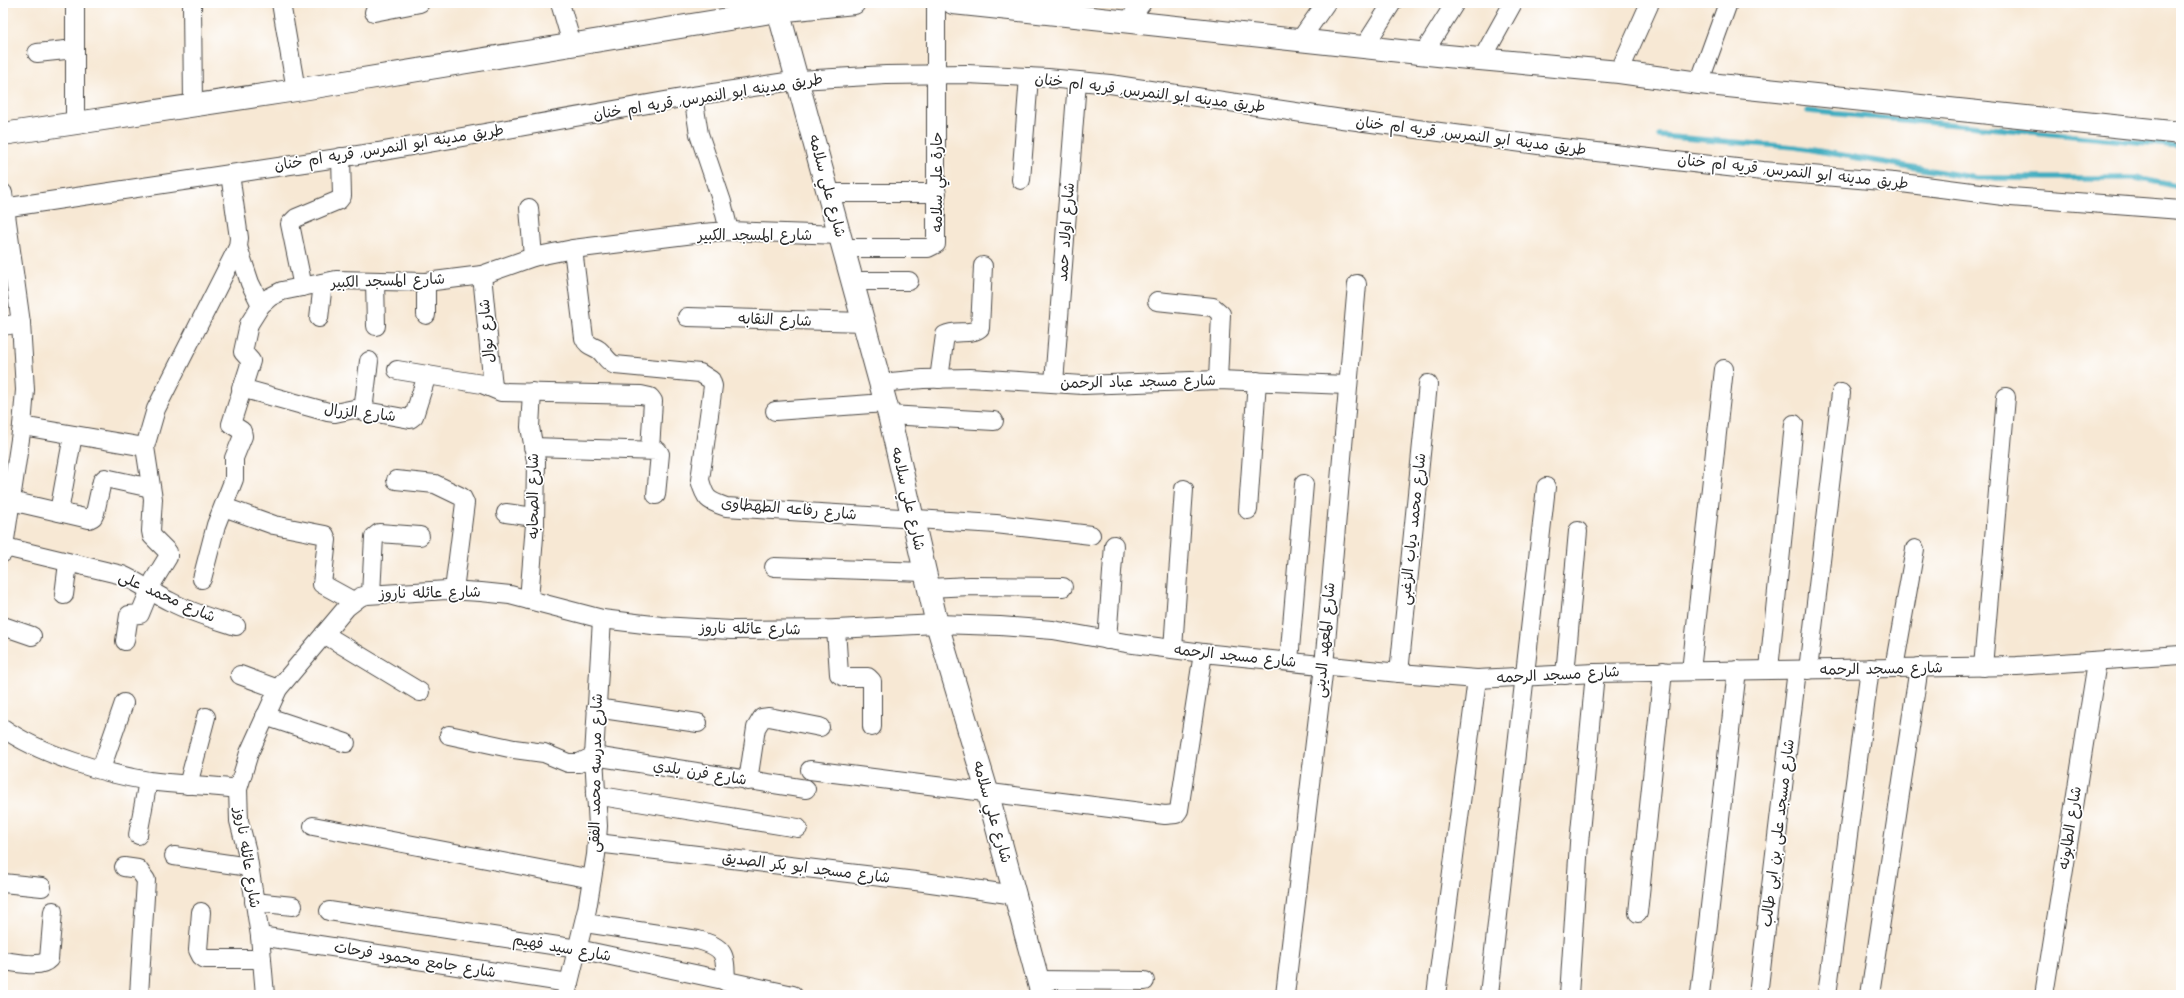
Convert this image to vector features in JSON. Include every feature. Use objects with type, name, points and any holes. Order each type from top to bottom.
[{"type":"street","points":[[75,3],[75,124]]},
{"type":"street","points":[[192,3],[193,106]]},
{"type":"street","points":[[281,3],[296,90]]},
{"type":"street","points":[[560,3],[572,44]]},
{"type":"street","points":[[3,134],[296,90],[572,44],[776,7],[854,3]]},
{"type":"street","name":"حارة علي سلامه","points":[[842,242],[932,247],[936,244],[936,3]]},
{"type":"street","points":[[953,3],[1423,54],[1619,72],[1699,83],[2181,134]]},
{"type":"street","points":[[1127,22],[1142,3]]},
{"type":"street","points":[[1300,40],[1326,3]]},
{"type":"street","points":[[1364,47],[1392,3]]},
{"type":"street","points":[[1423,54],[1455,3]]},
{"type":"street","points":[[1482,59],[1513,3]]},
{"type":"street","points":[[1699,83],[1728,3]]},
{"type":"street","points":[[374,12],[409,4]]},
{"type":"street","points":[[1619,72],[1649,5]]},
{"type":"street","name":"شارع علي سلامه","points":[[776,7],[798,80],[864,322],[913,519],[937,624],[987,791],[1040,987]]},
{"type":"street","points":[[37,53],[75,49]]},
{"type":"street","name":"طريق مدينه ابو النمرس, قريه ام خنان","points":[[4,203],[230,174],[341,157],[693,96],[798,80],[886,75],[937,74],[1029,77],[1077,81],[1342,120],[1553,147],[1755,170],[1894,182],[2011,197],[2181,210]]},
{"type":"street","points":[[1021,180],[1029,77]]},
{"type":"street","name":"شارع اولاد حمد","points":[[1054,383],[1077,81]]},
{"type":"street","points":[[693,96],[699,134],[722,202],[729,232]]},
{"type":"street","points":[[303,287],[290,224],[296,218],[339,200],[342,196],[341,157]]},
{"type":"street","points":[[125,641],[129,615],[140,614],[150,589],[168,557],[168,552],[152,536],[151,488],[147,471],[145,448],[156,409],[238,247],[239,238],[230,174]]},
{"type":"street","points":[[828,193],[937,193]]},
{"type":"street","points":[[4,203],[21,323],[25,390],[22,426],[10,452],[11,501],[4,550]]},
{"type":"street","points":[[529,208],[533,258]]},
{"type":"street","name":"شارع المسجد الكبير","points":[[202,580],[216,524],[234,479],[234,458],[243,436],[242,431],[231,424],[241,388],[251,361],[243,352],[246,336],[249,324],[261,305],[270,297],[282,291],[336,280],[426,282],[482,275],[533,258],[573,249],[729,232],[842,242]]},
{"type":"street","points":[[238,247],[250,283],[261,305]]},
{"type":"street","name":"شارع رفاعه الطهطاوى","points":[[573,249],[584,338],[588,345],[600,351],[609,363],[615,366],[700,373],[711,380],[713,386],[700,480],[703,492],[709,501],[726,507],[913,519]]},
{"type":"street","points":[[939,379],[945,335],[949,333],[975,332],[980,328],[984,266]]},
{"type":"street","name":"شارع نوال","points":[[482,275],[493,388]]},
{"type":"street","points":[[375,281],[376,326]]},
{"type":"street","points":[[852,281],[909,281]]},
{"type":"street","points":[[426,282],[426,315]]},
{"type":"street","points":[[319,318],[323,283]]},
{"type":"street","name":"شارع المعهد الدينى","points":[[1285,995],[1324,666],[1347,385],[1357,284]]},
{"type":"street","points":[[1157,301],[1213,307],[1218,310],[1221,314],[1218,380]]},
{"type":"street","name":"شارع النقابه","points":[[687,316],[864,322]]},
{"type":"street","points":[[3,326],[21,323]]},
{"type":"street","points":[[363,411],[369,361]]},
{"type":"street","points":[[1691,671],[1724,368]]},
{"type":"street","points":[[397,370],[493,388],[501,392],[641,395],[650,397],[654,401],[650,450]]},
{"type":"street","name":"شارع الزرال","points":[[241,388],[328,412],[363,411],[410,419],[414,416],[427,375]]},
{"type":"street","name":"شارع مسجد عباد الرحمن","points":[[884,400],[939,379],[970,378],[1112,385],[1218,380],[1347,385]]},
{"type":"street","points":[[1248,510],[1257,381]]},
{"type":"street","name":"شارع محمد دياب الزغبى","points":[[1399,674],[1428,384]]},
{"type":"street","name":"شارع الصحابه","points":[[529,600],[536,461],[530,427],[532,392]]},
{"type":"street","name":"شارع مسجد على بن ابى طالب","points":[[1758,995],[1841,393]]},
{"type":"street","points":[[1983,667],[2006,397]]},
{"type":"street","points":[[775,412],[884,400],[994,421]]},
{"type":"street","points":[[1769,669],[1794,424]]},
{"type":"street","points":[[22,426],[145,448]]},
{"type":"street","points":[[59,512],[73,435]]},
{"type":"street","points":[[533,447],[658,451],[660,454],[656,495]]},
{"type":"street","points":[[11,501],[89,518],[93,517],[102,481],[105,478],[151,488]]},
{"type":"street","points":[[396,480],[435,484],[462,497],[465,504],[454,590]]},
{"type":"street","points":[[1289,661],[1304,484]]},
{"type":"street","points":[[1489,995],[1526,677],[1546,487]]},
{"type":"street","points":[[1173,649],[1184,489]]},
{"type":"street","points":[[224,507],[274,525],[325,535],[327,540],[322,584],[353,602]]},
{"type":"street","points":[[506,513],[534,517]]},
{"type":"street","points":[[913,519],[996,524],[1091,535]]},
{"type":"street","points":[[1565,675],[1578,531]]},
{"type":"street","points":[[371,594],[374,537],[379,533],[420,536]]},
{"type":"street","points":[[1107,640],[1114,545]]},
{"type":"street","points":[[1894,668],[1915,549]]},
{"type":"street","name":"شارع محمد على","points":[[4,550],[122,576],[150,589],[170,602],[190,611],[236,626]]},
{"type":"street","points":[[64,595],[68,563]]},
{"type":"street","points":[[774,567],[927,580],[970,586],[1063,587]]},
{"type":"street","name":"شارع عائله ناروز","points":[[265,995],[260,936],[249,867],[239,821],[238,789],[248,753],[278,689],[324,634],[353,602],[360,597],[371,594],[454,590],[510,595],[602,619],[662,626],[731,630],[836,629],[937,624]]},
{"type":"street","name":"شارع مدرسه محمد الفقى","points":[[568,989],[585,922],[597,843],[594,756],[602,619]]},
{"type":"street","name":"شارع مسجد الرحمه","points":[[937,624],[1053,630],[1107,640],[1203,653],[1289,661],[1399,674],[1477,679],[1663,671],[1983,667],[2097,662],[2181,655]]},
{"type":"street","points":[[3,626],[32,636]]},
{"type":"street","points":[[836,629],[840,674],[844,677],[868,677],[872,681],[872,727]]},
{"type":"street","points":[[324,634],[420,692]]},
{"type":"street","points":[[810,770],[987,791],[1165,815],[1176,814],[1179,810],[1203,653]]},
{"type":"street","name":"شارع الطابونه","points":[[2044,995],[2097,662]]},
{"type":"street","points":[[1870,995],[1918,667]]},
{"type":"street","points":[[1827,995],[1870,668]]},
{"type":"street","points":[[1700,994],[1737,670]]},
{"type":"street","points":[[1638,913],[1663,671]]},
{"type":"street","points":[[1569,995],[1580,836],[1595,673]]},
{"type":"street","points":[[240,675],[278,689]]},
{"type":"street","points":[[1436,995],[1477,679]]},
{"type":"street","points":[[101,769],[124,703]]},
{"type":"street","points":[[596,708],[698,723]]},
{"type":"street","points":[[265,716],[346,743]]},
{"type":"street","points":[[188,785],[206,717]]},
{"type":"street","points":[[748,781],[756,728],[762,718],[770,717],[820,727]]},
{"type":"street","points":[[3,728],[29,744],[101,769],[148,780],[238,789]]},
{"type":"street","points":[[449,735],[514,749],[544,753],[568,763],[578,762],[594,756]]},
{"type":"street","name":"شارع فرن بلدي","points":[[594,756],[806,789]]},
{"type":"street","points":[[138,835],[148,780]]},
{"type":"street","points":[[595,796],[798,828]]},
{"type":"street","points":[[313,826],[592,879]]},
{"type":"street","name":"شارع مسجد ابو بكر الصديق","points":[[597,843],[924,882],[1015,895]]},
{"type":"street","points":[[174,856],[249,867]]},
{"type":"street","points":[[124,867],[138,869],[146,880],[139,995]]},
{"type":"street","points":[[3,883],[42,887]]},
{"type":"street","points":[[254,902],[293,906]]},
{"type":"street","points":[[3,961],[40,964],[46,963],[49,959],[53,911]]},
{"type":"street","name":"شارع سيد فهيم","points":[[329,911],[578,949],[726,982],[793,995]]},
{"type":"street","points":[[200,912],[198,950],[201,956],[205,959],[262,959]]},
{"type":"street","points":[[585,922],[698,940],[712,944],[722,952],[725,961],[726,982]]},
{"type":"street","name":"شارع جامع محمود فرحات","points":[[260,936],[568,989]]},
{"type":"street","points":[[1040,987],[1145,981]]},
{"type":"waterway","points":[[1808,111],[2181,146]]},
{"type":"waterway","points":[[1659,136],[1795,147],[1976,178],[2136,178],[2181,187]]}]
